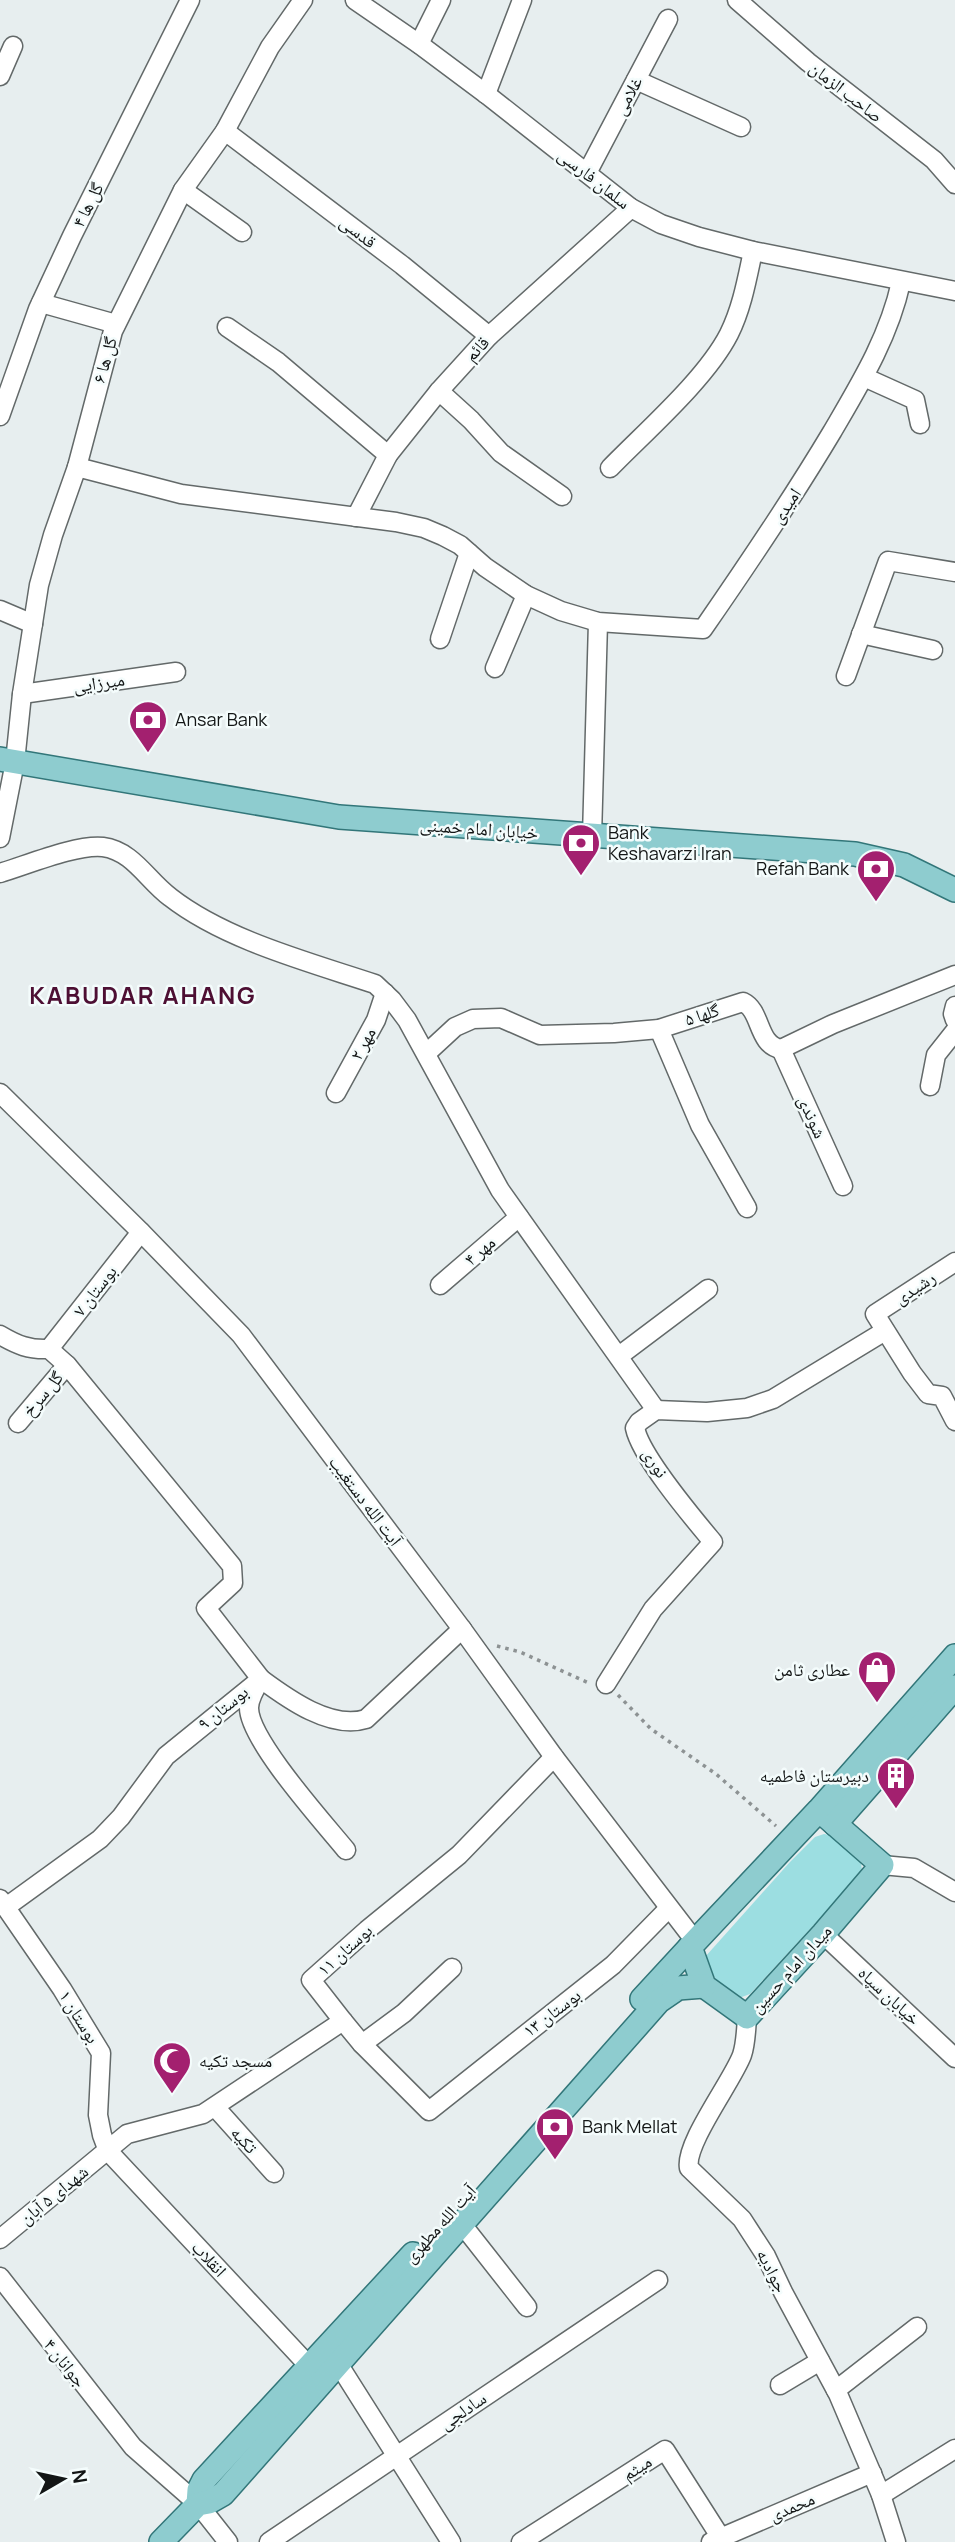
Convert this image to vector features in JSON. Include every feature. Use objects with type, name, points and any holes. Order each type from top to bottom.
[{"type":"main road","name":"خیابان امام خمینی","points":[[8,760],[338,817],[855,854],[904,864],[955,890]]},
{"type":"main road","points":[[827,1817],[955,1656]]},
{"type":"main road","points":[[704,1986],[693,1944],[791,1839],[827,1817],[955,1687]]},
{"type":"main road","points":[[827,1817],[882,1865]]},
{"type":"main road","name":"میدان امام حسین","points":[[704,1986],[747,2017],[882,1865]]},
{"type":"main road","name":"آیت الله مطهری","points":[[198,2504],[199,2490],[204,2480],[693,1944]]},
{"type":"main road","name":"آیت الله مطهری","points":[[161,2542],[198,2504],[209,2502],[223,2494],[659,2001],[678,1988],[704,1986]]},
{"type":"street","name":"گل ها ۴","points":[[0,416],[41,303],[190,0]]},
{"type":"street","name":"گل ها ۶","points":[[0,838],[8,760],[22,694],[39,584],[53,534],[77,467],[105,356],[116,324],[183,190],[225,131],[270,47],[303,0]]},
{"type":"street","name":"سلمان فارسی","points":[[355,0],[486,94],[631,208],[678,231],[753,251],[955,291]]},
{"type":"street","points":[[419,44],[441,0]]},
{"type":"street","points":[[486,94],[522,0]]},
{"type":"street","name":"صاحب الزمان","points":[[737,0],[808,62],[934,160],[955,184]]},
{"type":"street","name":"غلامی","points":[[587,173],[668,19]]},
{"type":"street","points":[[0,75],[13,46]]},
{"type":"street","points":[[636,80],[741,127]]},
{"type":"street","name":"قدسی","points":[[225,131],[402,265],[489,336]]},
{"type":"street","points":[[183,190],[242,232]]},
{"type":"street","name":"قائم","points":[[356,517],[388,455],[439,391],[489,336],[631,208]]},
{"type":"street","points":[[610,468],[701,374],[729,335],[739,311],[753,251]]},
{"type":"street","name":"امیدی","points":[[598,622],[704,629],[800,485],[864,377],[890,322],[901,282]]},
{"type":"street","points":[[41,303],[116,324]]},
{"type":"street","points":[[227,327],[278,362],[388,455]]},
{"type":"street","points":[[864,377],[915,400],[920,424]]},
{"type":"street","points":[[439,391],[471,420],[501,453],[562,496]]},
{"type":"street","points":[[77,467],[181,494],[424,528],[469,552],[485,567],[526,595],[561,611],[598,622],[592,837]]},
{"type":"street","points":[[440,639],[469,552]]},
{"type":"street","points":[[846,676],[888,561],[955,572]]},
{"type":"street","points":[[495,668],[526,595]]},
{"type":"street","points":[[0,610],[33,624]]},
{"type":"street","points":[[861,634],[933,650]]},
{"type":"street","name":"میرزایی","points":[[22,694],[176,672]]},
{"type":"street","points":[[0,873],[86,847],[102,847],[121,852],[164,893],[188,911],[230,933],[375,984],[407,1020],[500,1190],[656,1410],[707,1412],[747,1408],[773,1399],[886,1331],[928,1394],[942,1396],[955,1421]]},
{"type":"street","points":[[781,1049],[888,1000],[955,975]]},
{"type":"street","name":"مهر ۲","points":[[336,1093],[376,1020],[385,993]]},
{"type":"street","name":"گلها ۵","points":[[424,1049],[429,1051],[455,1027],[473,1019],[488,1017],[514,1023],[540,1035],[614,1033],[659,1029],[743,1002],[749,1005],[767,1040],[774,1048],[781,1049]]},
{"type":"street","points":[[955,1006],[955,1020]]},
{"type":"street","points":[[659,1029],[700,1125],[747,1208]]},
{"type":"street","points":[[930,1086],[936,1055],[955,1031]]},
{"type":"street","name":"شوندی","points":[[781,1049],[844,1186]]},
{"type":"street","name":"آیت الله دستغیب","points":[[0,1093],[241,1335],[466,1634],[693,1944]]},
{"type":"street","name":"مهر ۴","points":[[440,1285],[519,1217]]},
{"type":"street","name":"بوستان ۷","points":[[49,1349],[141,1232]]},
{"type":"street","name":"رشیدی","points":[[886,1331],[875,1314],[955,1262]]},
{"type":"street","points":[[619,1356],[708,1289]]},
{"type":"street","points":[[0,1335],[22,1347],[49,1349],[67,1365],[232,1566],[233,1583],[206,1608],[261,1678],[249,1708],[258,1734],[280,1769],[346,1850]]},
{"type":"street","name":"گل سرخ","points":[[18,1423],[67,1365]]},
{"type":"street","name":"نوری","points":[[606,1684],[653,1609],[713,1542],[685,1508],[637,1434],[635,1428],[639,1422],[656,1410]]},
{"type":"street","name":"بوستان ۹","points":[[3,1903],[100,1839],[121,1817],[166,1756],[261,1678],[318,1713],[354,1723],[366,1719],[466,1634]]},
{"type":"street","name":"بوستان ۱۱","points":[[343,2021],[311,1980],[459,1855],[554,1757]]},
{"type":"street","points":[[882,1865],[914,1868],[955,1892]]},
{"type":"street","name":"بوستان ۱","points":[[3,1903],[62,1989],[101,2053],[98,2115],[108,2151]]},
{"type":"street","name":"بوستان ۱۳","points":[[362,2044],[429,2111],[613,1965],[669,1908]]},
{"type":"street","name":"خیابان سپاه","points":[[823,1934],[955,2058]]},
{"type":"street","points":[[108,2151],[121,2138],[133,2132],[194,2118],[215,2107],[343,2021],[362,2044],[404,2013],[452,1968]]},
{"type":"street","name":"جوادیه","points":[[747,2017],[742,2055],[705,2123],[689,2158],[689,2168],[742,2219],[753,2234],[836,2390],[881,2495],[896,2542]]},
{"type":"street","name":"تکیه","points":[[215,2107],[274,2173]]},
{"type":"street","name":"شهدای ۵ آبان","points":[[0,2239],[108,2151]]},
{"type":"street","name":"انقلاب","points":[[108,2151],[309,2366]]},
{"type":"street","points":[[461,2223],[527,2307]]},
{"type":"street","name":"جوانان ۴","points":[[0,2277],[133,2447],[198,2504],[228,2542]]},
{"type":"street","name":"سادلجی","points":[[269,2542],[658,2280]]},
{"type":"street","points":[[836,2390],[917,2327]]},
{"type":"street","points":[[780,2385],[820,2361]]},
{"type":"street","points":[[339,2365],[451,2542]]},
{"type":"street","points":[[881,2495],[955,2449]]},
{"type":"street","name":"میثم","points":[[521,2542],[666,2450],[716,2540]]},
{"type":"street","name":"محمدی","points":[[716,2540],[872,2473]]},
{"type":"path","points":[[466,1634],[520,1652],[594,1685],[606,1684],[651,1729],[716,1774],[791,1839]]},
{"type":"shaded area","points":[[831,1835],[861,1860],[862,1873],[750,1994],[739,1998],[718,1981],[705,1957],[790,1862],[815,1837]]},
{"type":"place","name":"Ansar Bank","points":[[148,754]]},
{"type":"place","name":"Bank Keshavarzi Iran","points":[[581,877]]},
{"type":"place","name":"Refah Bank","points":[[876,903]]},
{"type":"place","name":"عطاری ثامن","points":[[877,1704]]},
{"type":"place","name":"دبیرستان فاطمیه","points":[[896,1810]]},
{"type":"place","name":"مسجد تکیه","points":[[172,2095]]},
{"type":"place","name":"Bank Mellat","points":[[555,2161]]},
{"type":"district","name":"KABUDAR AHANG","points":[[143,996]]}]
